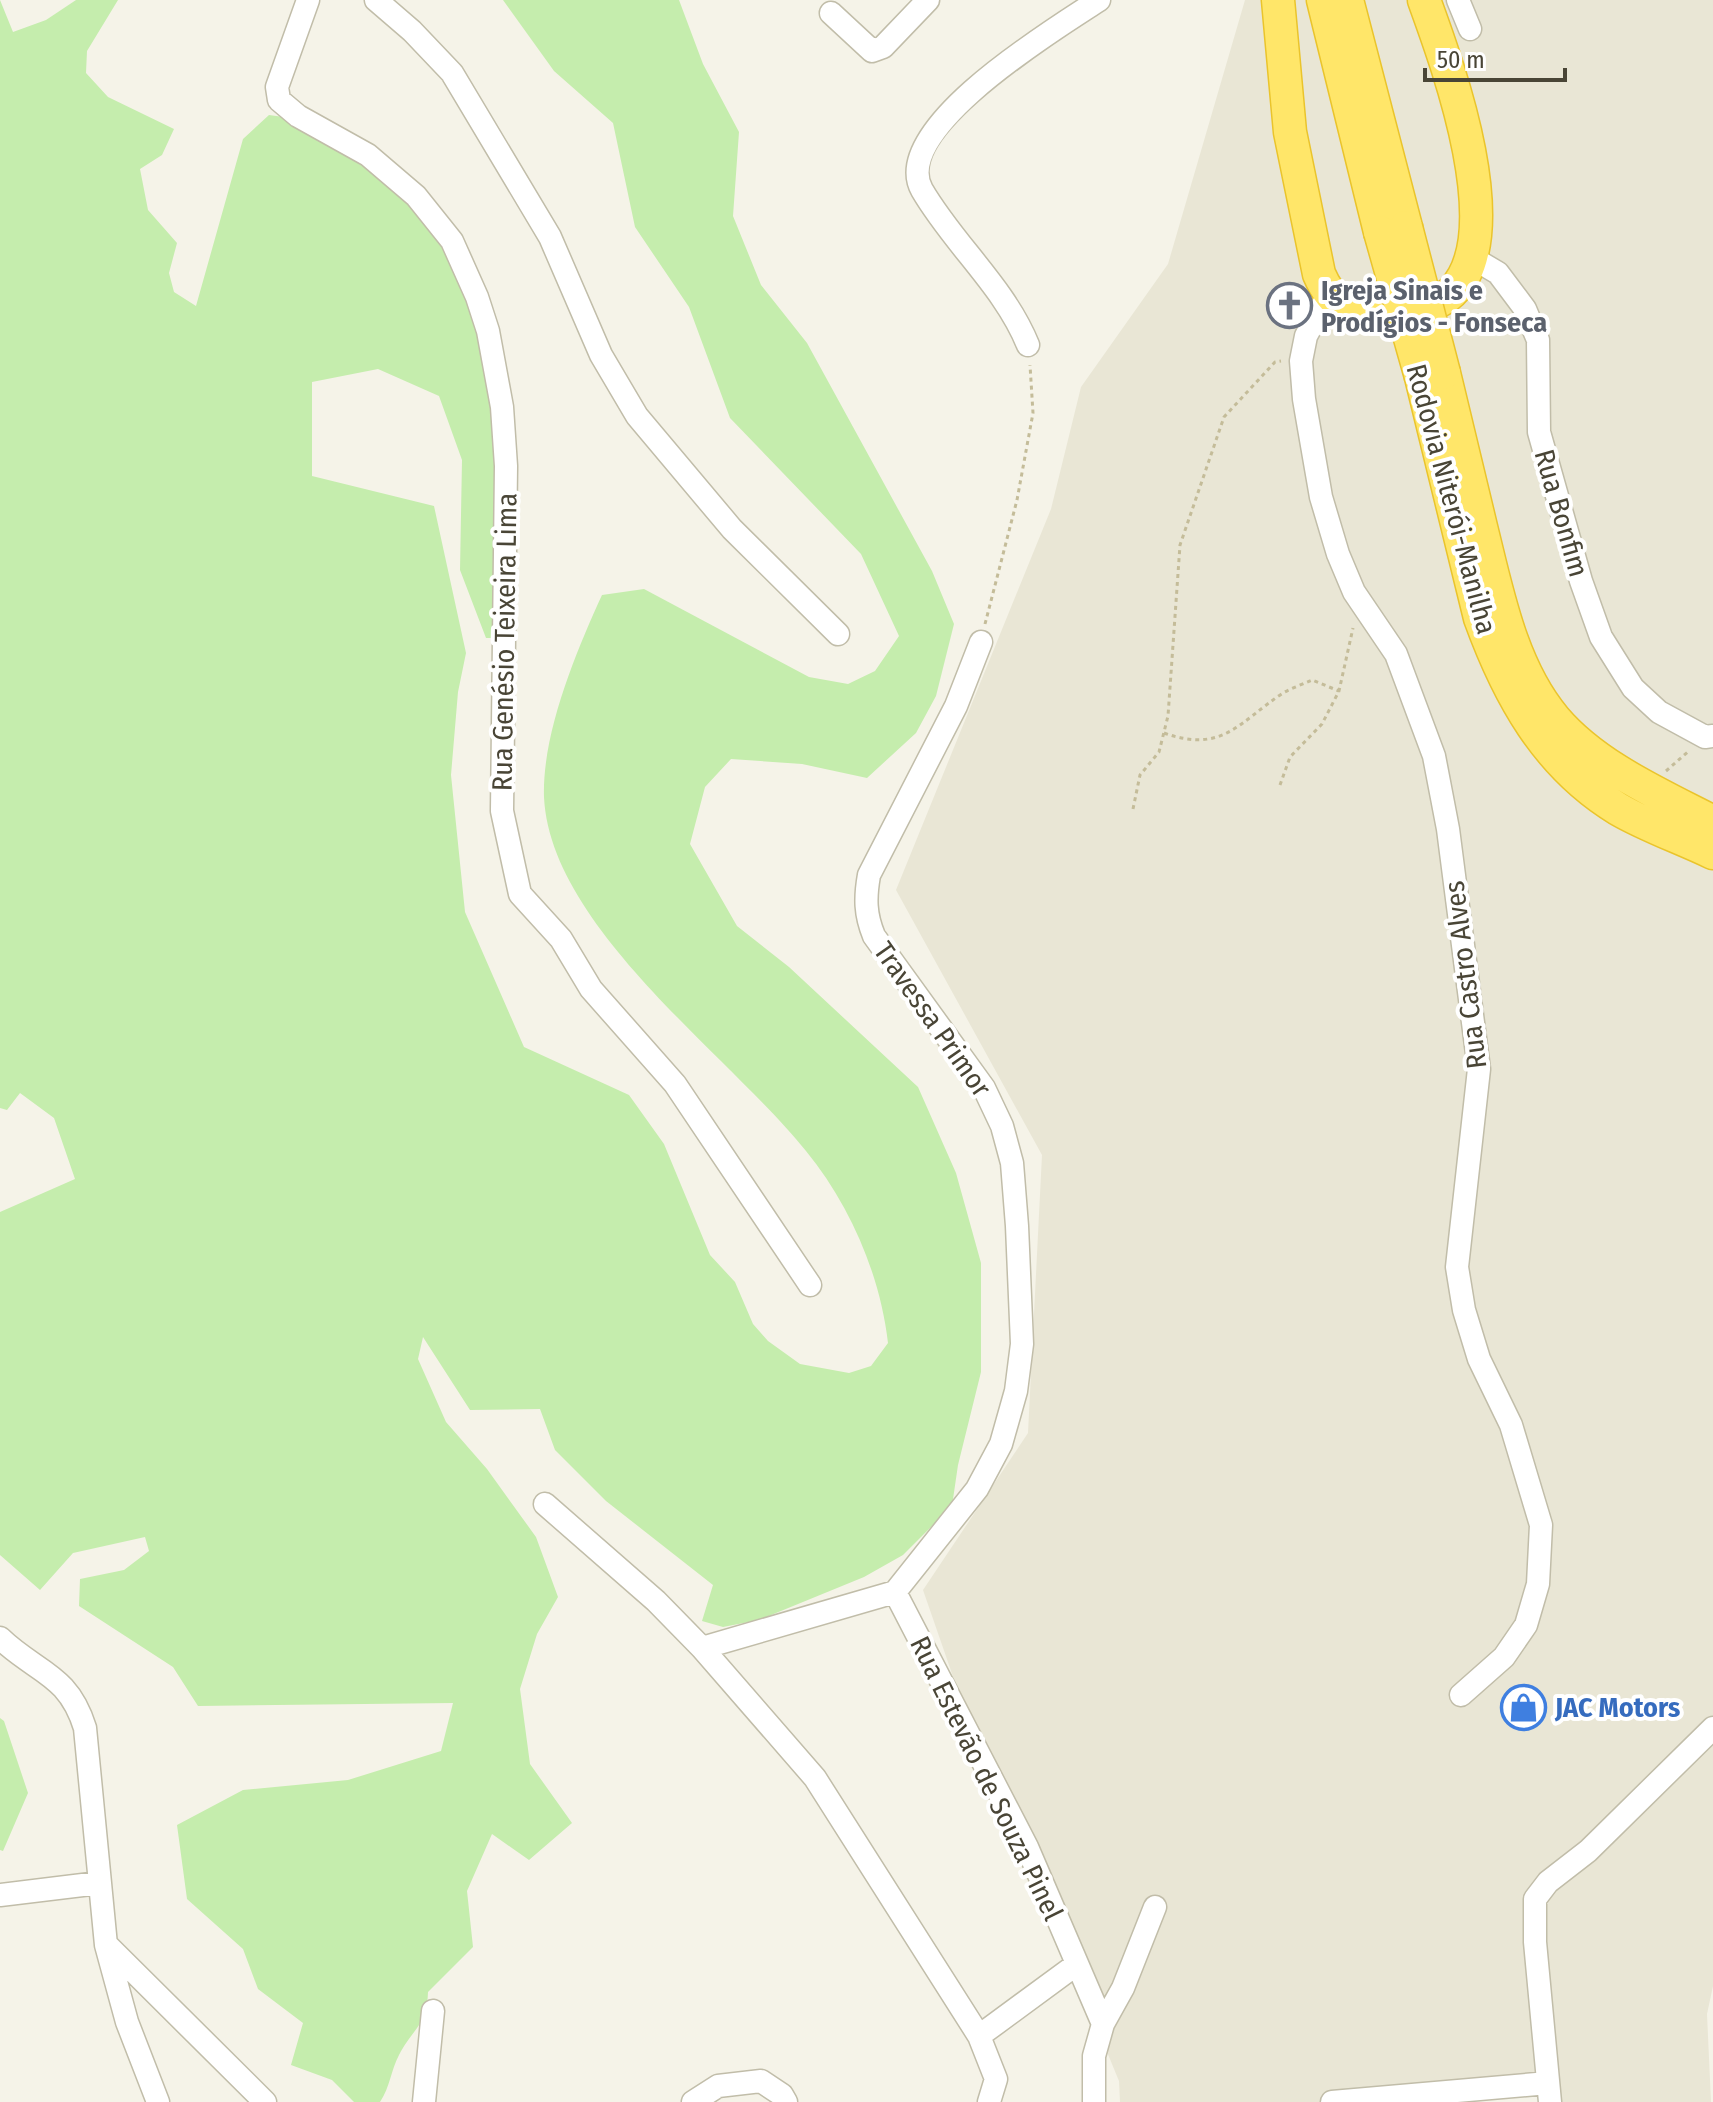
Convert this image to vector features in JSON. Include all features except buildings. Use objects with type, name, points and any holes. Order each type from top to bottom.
[{"type":"highway","points":[[1278,0],[1290,132],[1319,274],[1328,295],[1348,311],[1365,316],[1414,309],[1450,294],[1462,279],[1471,257],[1476,208],[1463,128],[1424,0]]},
{"type":"highway","name":"Rodovia Niterói-Manilha","points":[[1323,0],[1393,229],[1432,375],[1502,611],[1524,667],[1555,719],[1605,761],[1647,788],[1713,822]]},
{"type":"highway","name":"Rodovia Niterói-Manilha","points":[[1347,0],[1393,229]]},
{"type":"highway","name":"Rodovia Niterói-Manilha","points":[[1432,375],[1480,618],[1491,648],[1534,732],[1574,779],[1619,810],[1713,853]]},
{"type":"street","name":"Rua Genésio Teixeira Lima","points":[[308,0],[277,87],[279,100],[298,116],[368,155],[416,196],[452,241],[477,297],[488,331],[502,407],[506,466],[502,811],[520,894],[561,939],[591,989],[675,1084],[810,1285]]},
{"type":"street","points":[[376,0],[412,31],[452,73],[550,237],[601,355],[637,416],[732,529],[838,634]]},
{"type":"street","points":[[831,13],[872,51],[883,47],[928,0]]},
{"type":"street","points":[[1028,345],[1017,316],[920,187],[917,171],[922,152],[956,106],[997,68],[1099,0]]},
{"type":"street","points":[[1458,0],[1470,29]]},
{"type":"street","name":"Rua Bonfim","points":[[1471,257],[1498,273],[1525,309],[1538,340],[1539,432],[1573,554],[1601,637],[1633,688],[1659,712],[1710,738]]},
{"type":"street","name":"Rua Castro Alves","points":[[1328,295],[1313,318],[1301,361],[1321,497],[1354,592],[1396,654],[1434,756],[1448,829],[1479,1069],[1457,1267],[1464,1310],[1475,1347],[1511,1425],[1541,1525],[1538,1584],[1526,1625],[1504,1657],[1461,1695]]},
{"type":"street","name":"Travessa Primor","points":[[895,1592],[977,1489],[1001,1444],[1016,1391],[1022,1344],[1012,1163],[1002,1126],[984,1088],[874,936],[866,916],[869,875],[956,706],[981,642]]},
{"type":"street","points":[[545,1504],[656,1601],[702,1648],[815,1778],[979,2036],[996,2079],[989,2102]]},
{"type":"street","points":[[702,1648],[895,1592]]},
{"type":"street","name":"Rua Estevão de Souza Pinel","points":[[895,1592],[1027,1847],[1103,2024]]},
{"type":"street","points":[[0,1638],[56,1679],[77,1703],[85,1728],[106,1945],[127,2022],[158,2102]]},
{"type":"street","points":[[1332,2102],[1549,2092],[1535,1942],[1535,1899],[1548,1882],[1664,1779],[1713,1728]]},
{"type":"street","points":[[0,1895],[99,1883]]},
{"type":"street","points":[[1094,2102],[1094,2056],[1103,2024],[1123,1988],[1155,1907]]},
{"type":"street","points":[[106,1945],[265,2102]]},
{"type":"street","points":[[979,2036],[1077,1964]]},
{"type":"street","points":[[424,2102],[433,2011]]},
{"type":"street","points":[[693,2102],[718,2086],[736,2082],[761,2081],[784,2098]]},
{"type":"path","points":[[981,642],[1017,500],[1033,413],[1028,345]]},
{"type":"path","points":[[1133,809],[1140,775],[1159,752],[1164,733],[1180,545],[1224,417],[1275,362],[1301,361]]},
{"type":"path","points":[[1280,785],[1290,757],[1322,724],[1339,691],[1353,636],[1354,592]]},
{"type":"path","points":[[1164,733],[1182,739],[1207,741],[1236,730],[1283,693],[1312,680],[1339,691]]},
{"type":"path","points":[[1647,788],[1710,738]]},
{"type":"shaded area","points":[[1245,0],[1713,0],[1713,1986],[1707,2014],[1711,2102],[1557,2102],[1555,2087],[1374,2102],[1120,2102],[1119,2081],[958,1691],[923,1590],[1028,1433],[1042,1155],[896,890],[1051,509],[1081,387],[1168,264]]},
{"type":"green space","points":[[0,0],[13,32],[46,20],[76,0],[118,0],[87,51],[86,73],[108,97],[174,129],[162,155],[140,169],[148,210],[177,243],[169,273],[174,292],[196,306],[243,139],[269,115],[291,118],[362,153],[437,224],[488,339],[500,465],[498,638],[486,638],[460,570],[462,460],[439,396],[378,369],[312,382],[312,476],[434,506],[466,653],[458,692],[451,775],[465,912],[524,1047],[629,1095],[664,1144],[710,1255],[735,1282],[753,1324],[768,1341],[800,1364],[849,1373],[871,1366],[888,1343],[878,1291],[849,1217],[806,1151],[648,987],[609,941],[577,894],[554,846],[544,797],[545,772],[562,693],[602,595],[644,589],[809,677],[848,684],[875,671],[899,636],[861,554],[730,418],[689,307],[635,227],[613,123],[554,71],[503,0],[679,0],[703,64],[739,132],[733,216],[761,285],[807,343],[932,571],[954,624],[936,696],[916,733],[867,778],[802,764],[731,759],[705,787],[690,844],[737,926],[789,967],[918,1087],[956,1173],[981,1263],[981,1372],[958,1465],[952,1506],[903,1555],[864,1577],[759,1620],[723,1627],[702,1621],[713,1585],[606,1501],[555,1450],[540,1409],[470,1410],[423,1337],[418,1359],[446,1422],[487,1469],[536,1537],[558,1597],[537,1634],[520,1689],[530,1764],[572,1823],[529,1860],[492,1834],[467,1891],[473,1947],[428,1992],[422,2020],[399,2055],[380,2102],[354,2102],[332,2080],[291,2065],[303,2023],[258,1989],[243,1949],[187,1899],[177,1825],[243,1790],[348,1780],[441,1751],[453,1703],[198,1706],[173,1667],[79,1606],[80,1579],[124,1570],[149,1551],[145,1537],[73,1553],[40,1590],[0,1555],[0,1212],[75,1179],[54,1118],[20,1093],[7,1110],[0,1108]]},
{"type":"green space","points":[[0,1718],[4,1721],[28,1793],[3,1851],[0,1850]]},
{"type":"place","name":"Igreja Sinais e Prodígios - Fonseca","points":[[1290,306]]},
{"type":"place","name":"JAC Motors","points":[[1524,1707]]}]
